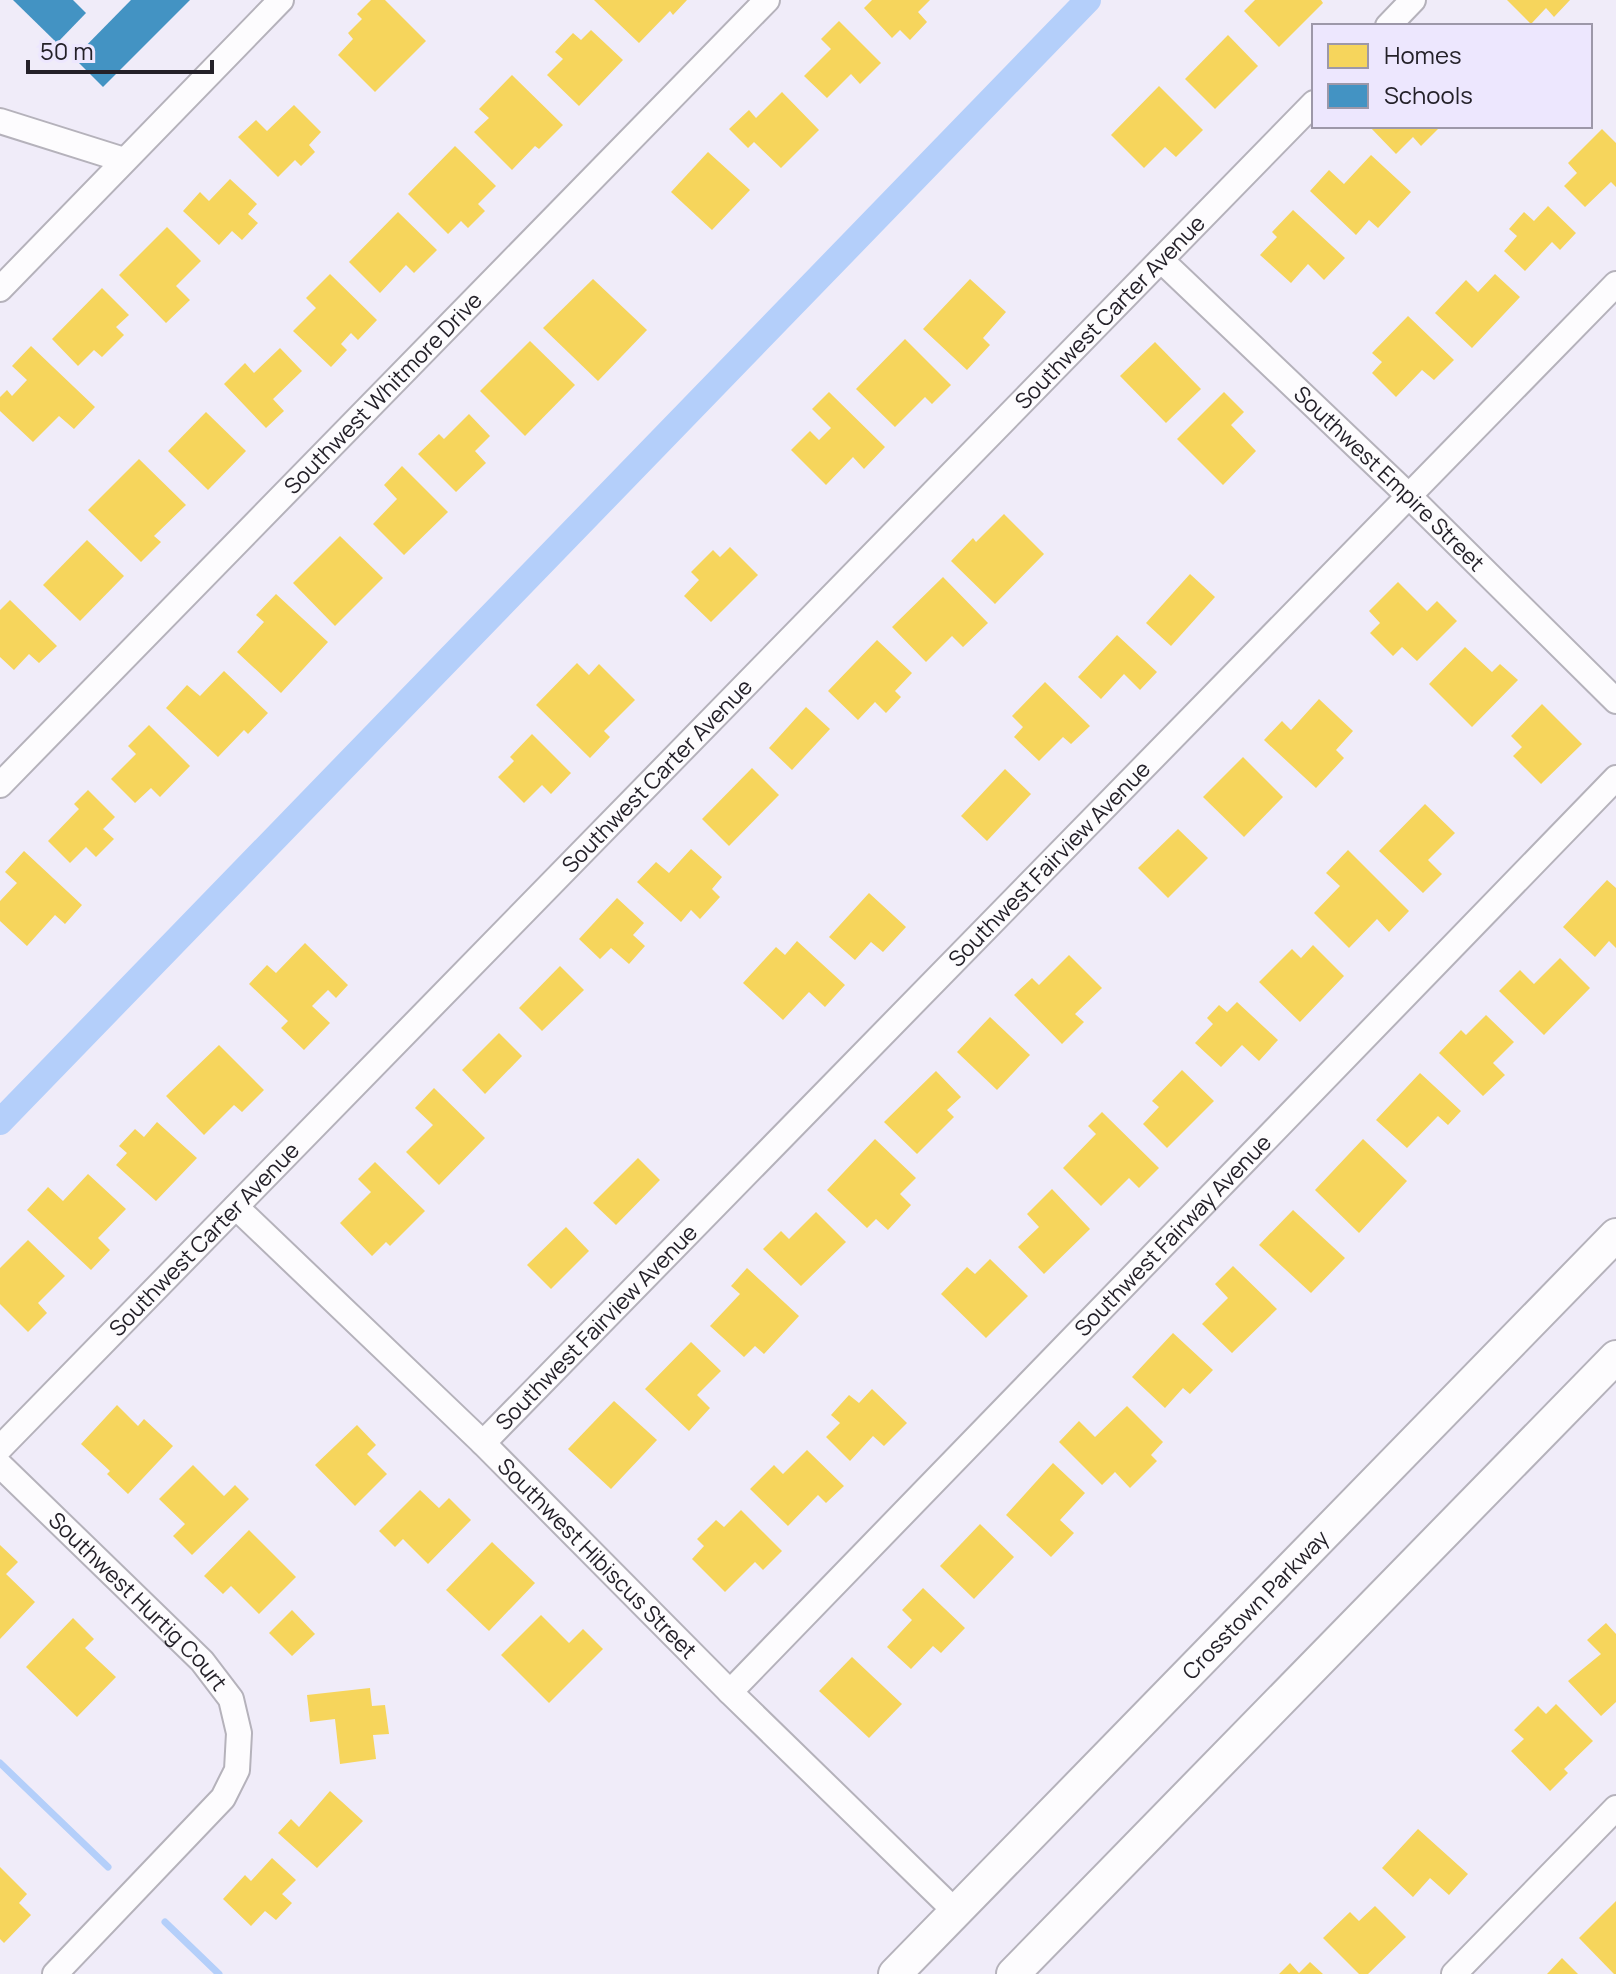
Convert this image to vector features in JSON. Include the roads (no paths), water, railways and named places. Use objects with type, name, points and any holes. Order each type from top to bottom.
[{"type":"main road","name":"Crosstown Parkway","points":[[895,1974],[1616,1235]]},
{"type":"main road","points":[[1016,1973],[1616,1357]]},
{"type":"street","points":[[0,289],[281,0]]},
{"type":"street","name":"Southwest Whitmore Drive","points":[[0,785],[767,0]]},
{"type":"street","points":[[1390,24],[1413,0]]},
{"type":"street","name":"Southwest Carter Avenue","points":[[0,1448],[1312,105]]},
{"type":"street","points":[[0,121],[124,160]]},
{"type":"street","name":"Southwest Empire Street","points":[[1161,260],[1410,497],[1616,701]]},
{"type":"street","name":"Southwest Fairview Avenue","points":[[483,1443],[1616,284]]},
{"type":"street","name":"Southwest Fairway Avenue","points":[[730,1692],[1616,778]]},
{"type":"street","name":"Southwest Hibiscus Street","points":[[236,1207],[483,1443],[730,1692],[955,1911]]},
{"type":"street","name":"Southwest Hurtig Court","points":[[0,1465],[202,1661],[231,1699],[239,1733],[237,1770],[223,1798],[55,1974]]},
{"type":"street","points":[[1454,1974],[1616,1808]]},
{"type":"waterway","points":[[0,1122],[1088,0]]},
{"type":"waterway","points":[[0,1763],[108,1867]]},
{"type":"waterway","points":[[165,1922],[219,1974]]}]
